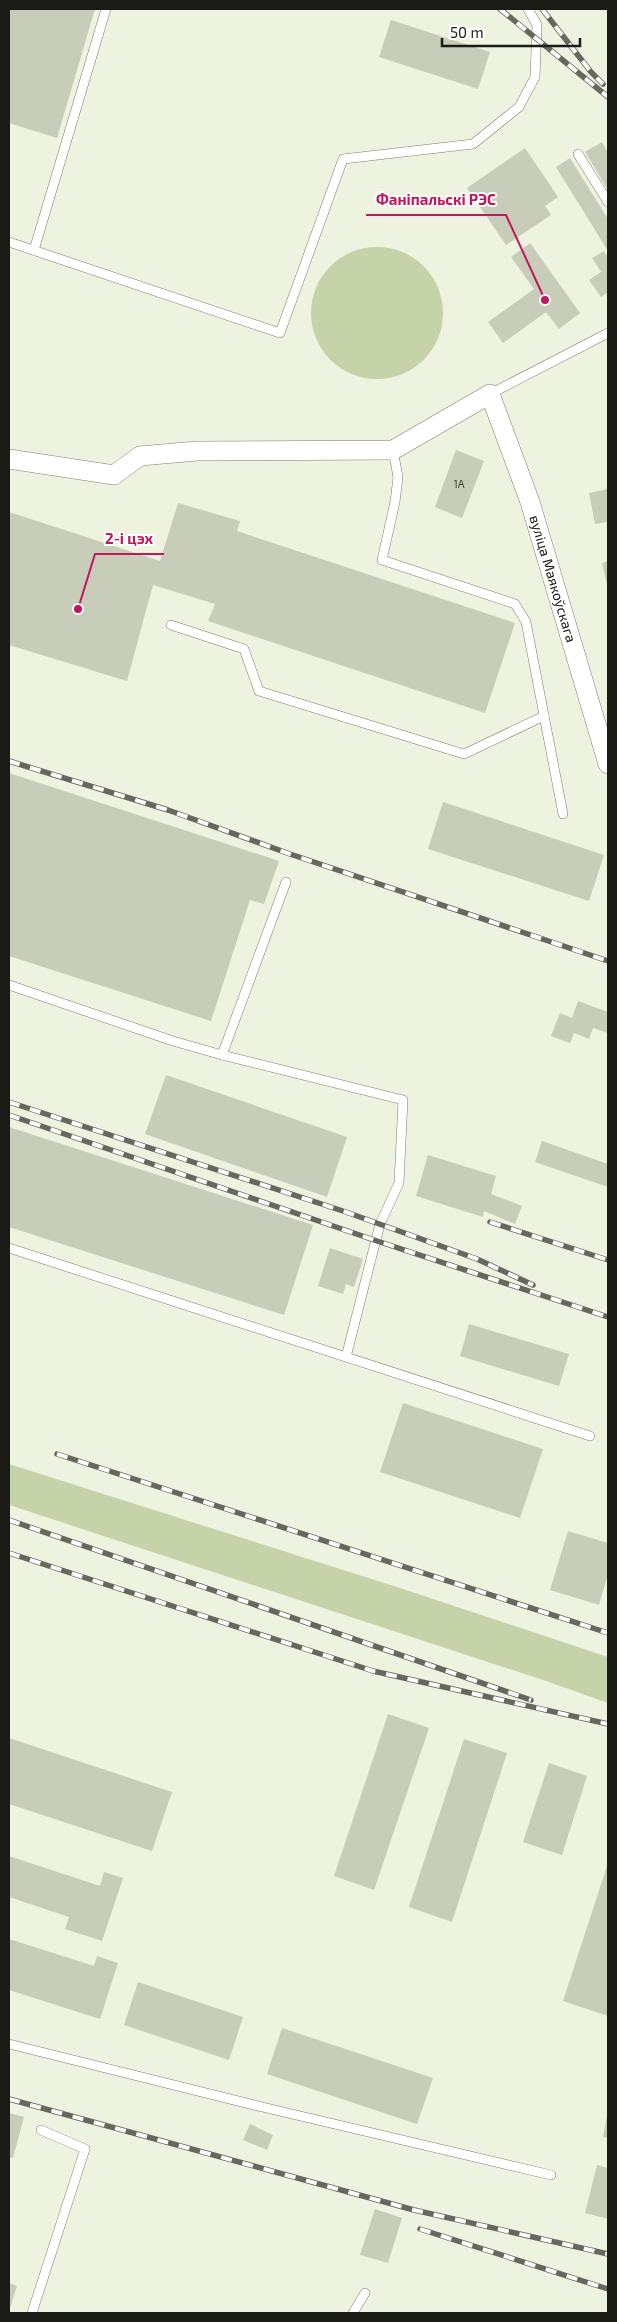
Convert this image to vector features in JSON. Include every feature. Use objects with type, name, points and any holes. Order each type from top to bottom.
[{"type":"street","points":[[9,458],[114,475],[140,456],[197,451],[393,450],[490,394]]},
{"type":"street","name":"вуліца Маякоўскага","points":[[490,394],[530,502],[608,764]]},
{"type":"lane","points":[[34,250],[106,9]]},
{"type":"lane","points":[[9,242],[280,333],[343,159],[473,144],[519,107],[536,77],[537,24],[528,9]]},
{"type":"lane","points":[[578,154],[608,202]]},
{"type":"lane","points":[[490,394],[608,333]]},
{"type":"lane","points":[[393,450],[398,477],[395,502],[382,560],[515,604],[526,622],[563,814]]},
{"type":"lane","points":[[171,625],[244,648],[258,692],[464,754],[544,716]]},
{"type":"lane","points":[[222,1055],[286,882]]},
{"type":"lane","points":[[9,985],[173,1041],[403,1100],[399,1183],[380,1224],[346,1357]]},
{"type":"lane","points":[[9,1248],[590,1436]]},
{"type":"lane","points":[[9,2044],[258,2106],[551,2175]]},
{"type":"lane","points":[[32,2313],[85,2149],[41,2130]]},
{"type":"lane","points":[[353,2313],[364,2293]]},
{"type":"green space","points":[[377,247],[402,252],[414,258],[432,276],[438,288],[443,313],[438,338],[432,350],[414,368],[402,374],[377,379],[352,374],[340,368],[322,350],[316,338],[311,313],[316,288],[322,276],[340,258],[352,252]]},
{"type":"green space","points":[[9,1464],[400,1588],[608,1657],[608,1703],[9,1505]]},
{"type":"building","points":[[9,9],[95,9],[57,138],[9,123]]},
{"type":"building","points":[[391,20],[490,52],[478,89],[379,57]]},
{"type":"building","points":[[602,142],[608,153],[608,190],[585,152]]},
{"type":"building","points":[[525,148],[558,197],[545,206],[551,215],[506,245],[467,188]]},
{"type":"building","points":[[570,158],[608,219],[608,251],[556,167]]},
{"type":"building","points":[[530,243],[580,313],[559,329],[546,312],[503,343],[488,322],[534,289],[511,257]]},
{"type":"building","points":[[604,251],[608,258],[608,292],[601,297],[589,280],[601,272],[592,258]]},
{"type":"building","points":[[456,450],[484,461],[462,518],[435,507]]},
{"type":"building","points":[[608,489],[608,522],[595,524],[589,493]]},
{"type":"building","points":[[178,503],[240,521],[237,531],[515,623],[485,713],[208,621],[215,604],[153,585],[127,681],[9,645],[9,512],[160,561]]},
{"type":"building","points":[[608,561],[608,585],[607,585],[602,563]]},
{"type":"building","points":[[9,773],[279,861],[264,904],[250,900],[211,1021],[9,956]]},
{"type":"building","points":[[443,802],[604,855],[589,901],[428,849]]},
{"type":"building","points":[[578,1001],[608,1012],[608,1033],[593,1028],[589,1039],[574,1033],[570,1043],[551,1036],[560,1013],[572,1018]]},
{"type":"building","points":[[166,1075],[347,1137],[327,1197],[145,1134]]},
{"type":"building","points":[[9,1127],[313,1225],[284,1315],[9,1227]]},
{"type":"building","points":[[542,1141],[608,1164],[608,1187],[535,1162]]},
{"type":"building","points":[[428,1155],[496,1176],[491,1194],[522,1206],[515,1224],[484,1211],[483,1217],[416,1196]]},
{"type":"building","points":[[330,1248],[363,1259],[354,1287],[346,1284],[343,1294],[318,1286]]},
{"type":"building","points":[[469,1324],[569,1354],[559,1386],[460,1356]]},
{"type":"building","points":[[403,1403],[543,1449],[520,1518],[380,1472]]},
{"type":"building","points":[[568,1531],[608,1543],[608,1574],[599,1605],[550,1590]]},
{"type":"building","points":[[388,1714],[429,1728],[374,1890],[334,1876]]},
{"type":"building","points":[[9,1738],[172,1792],[152,1851],[9,1804]]},
{"type":"building","points":[[464,1739],[507,1753],[452,1922],[409,1907]]},
{"type":"building","points":[[549,1763],[587,1776],[562,1855],[523,1842]]},
{"type":"building","points":[[9,1856],[100,1886],[104,1872],[123,1878],[102,1941],[65,1929],[69,1917],[9,1897]]},
{"type":"building","points":[[608,1863],[608,2016],[563,2001]]},
{"type":"building","points":[[9,1939],[94,1966],[97,1956],[118,1963],[100,2019],[9,1990]]},
{"type":"building","points":[[138,1982],[243,2017],[229,2060],[124,2025]]},
{"type":"building","points":[[282,2028],[433,2078],[417,2124],[267,2074]]},
{"type":"building","points":[[9,2113],[24,2117],[13,2158],[9,2157]]},
{"type":"building","points":[[608,2116],[608,2138],[603,2137]]},
{"type":"building","points":[[250,2124],[273,2135],[267,2150],[243,2140]]},
{"type":"building","points":[[597,2165],[608,2168],[608,2219],[585,2213]]},
{"type":"building","points":[[375,2209],[402,2218],[388,2263],[360,2255]]},
{"type":"building","points":[[9,2283],[17,2286],[9,2311]]},
{"type":"railway","points":[[500,9],[608,97]]},
{"type":"railway","points":[[542,9],[591,72],[603,84]]},
{"type":"railway","points":[[9,761],[168,810],[290,854],[608,961]]},
{"type":"railway","points":[[9,1102],[346,1212],[477,1259],[533,1285]]},
{"type":"railway","points":[[9,1115],[377,1241],[608,1317]]},
{"type":"railway","points":[[490,1222],[608,1260]]},
{"type":"railway","points":[[57,1454],[608,1633]]},
{"type":"railway","points":[[9,1520],[531,1700]]},
{"type":"railway","points":[[9,1553],[373,1671],[608,1724]]},
{"type":"railway","points":[[9,2099],[414,2210],[608,2254]]},
{"type":"railway","points":[[420,2229],[608,2289]]},
{"type":"place","name":"Фаніпальскі РЭС","points":[[545,300]]},
{"type":"place","name":"2-і цэх","points":[[78,609]]}]
